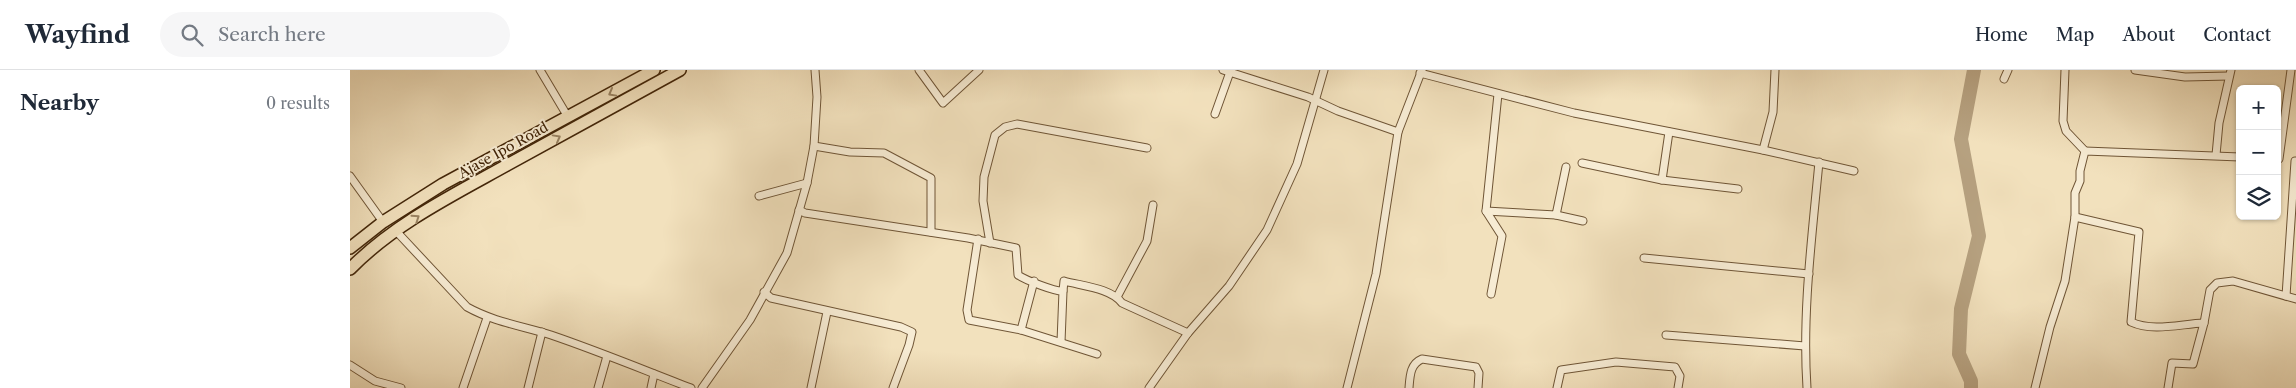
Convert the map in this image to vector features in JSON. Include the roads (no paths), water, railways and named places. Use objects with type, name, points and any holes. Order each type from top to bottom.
[{"type":"highway","name":"Ajase Ipo Road","points":[[350,248],[383,222],[443,184],[654,70]]},
{"type":"highway","name":"Ajase Ipo Road","points":[[350,269],[396,231],[456,193],[680,70]]},
{"type":"street","points":[[540,70],[568,117]]},
{"type":"street","points":[[702,388],[750,320],[787,253],[807,182],[814,146],[817,97],[815,70]]},
{"type":"street","points":[[919,70],[943,103],[979,70]]},
{"type":"street","points":[[1149,388],[1188,333],[1229,286],[1267,230],[1297,164],[1324,70]]},
{"type":"street","points":[[1762,150],[1773,112],[1776,70]]},
{"type":"street","points":[[2004,79],[2008,70]]},
{"type":"street","points":[[2065,70],[2063,121],[2066,131],[2085,152],[2236,157]]},
{"type":"street","points":[[2135,70],[2185,77],[2230,73],[2219,123],[2216,155]]},
{"type":"street","points":[[2281,138],[2291,70]]},
{"type":"street","points":[[1216,114],[1226,71],[1316,101],[1338,111],[1398,132]]},
{"type":"street","points":[[1347,388],[1376,274],[1398,132],[1421,71],[1498,94],[1574,113],[1762,150],[1854,171]]},
{"type":"street","points":[[1491,294],[1502,236],[1486,211],[1498,94]]},
{"type":"street","points":[[990,243],[983,201],[984,177],[995,135],[1005,127],[1017,124],[1147,148]]},
{"type":"street","points":[[1662,180],[1669,132]]},
{"type":"street","points":[[814,146],[850,152],[884,153],[931,178],[930,232]]},
{"type":"street","points":[[2035,388],[2050,327],[2065,281],[2075,216],[2075,194],[2080,181],[2080,171],[2085,152]]},
{"type":"street","points":[[2281,159],[2296,161],[2286,296]]},
{"type":"street","points":[[1807,388],[1805,346],[1819,162]]},
{"type":"street","points":[[1582,163],[1662,180],[1738,190]]},
{"type":"street","points":[[1556,215],[1566,167]]},
{"type":"street","points":[[350,176],[383,222]]},
{"type":"street","points":[[759,196],[807,182]]},
{"type":"street","points":[[1117,297],[1147,241],[1152,205]]},
{"type":"street","points":[[799,210],[805,213],[978,239],[1016,248],[1018,275],[1026,281],[1034,281],[1058,292],[1063,291]]},
{"type":"street","points":[[1486,211],[1556,215],[1583,221]]},
{"type":"street","points":[[2075,216],[2139,232],[2131,322],[2139,325],[2162,327],[2204,323]]},
{"type":"street","points":[[396,231],[468,307],[488,318],[542,332],[690,388]]},
{"type":"street","points":[[978,239],[967,310],[969,320],[1021,330],[1097,354]]},
{"type":"street","points":[[1644,258],[1809,274]]},
{"type":"street","points":[[1021,330],[1034,281]]},
{"type":"street","points":[[1061,342],[1064,281],[1117,297],[1122,303],[1188,333]]},
{"type":"street","points":[[2168,388],[2172,364],[2193,364],[2204,323],[2210,290],[2217,283],[2233,281],[2296,299]]},
{"type":"street","points":[[764,292],[771,298],[900,327],[912,332],[909,346],[893,388]]},
{"type":"street","points":[[812,388],[827,312]]},
{"type":"street","points":[[463,388],[488,318]]},
{"type":"street","points":[[528,388],[542,332]]},
{"type":"street","points":[[1666,335],[1805,346]]},
{"type":"street","points":[[598,388],[607,356]]},
{"type":"street","points":[[1409,388],[1411,369],[1417,361],[1422,360],[1476,367],[1479,373],[1478,388]]},
{"type":"street","points":[[1557,388],[1561,370],[1616,362],[1675,367],[1680,376],[1678,388]]},
{"type":"street","points":[[350,365],[374,385],[401,388]]},
{"type":"street","points":[[651,388],[654,374]]},
{"type":"waterway","points":[[1971,388],[1971,381],[1959,354],[1961,309],[1979,236],[1961,139],[1974,70]]}]
